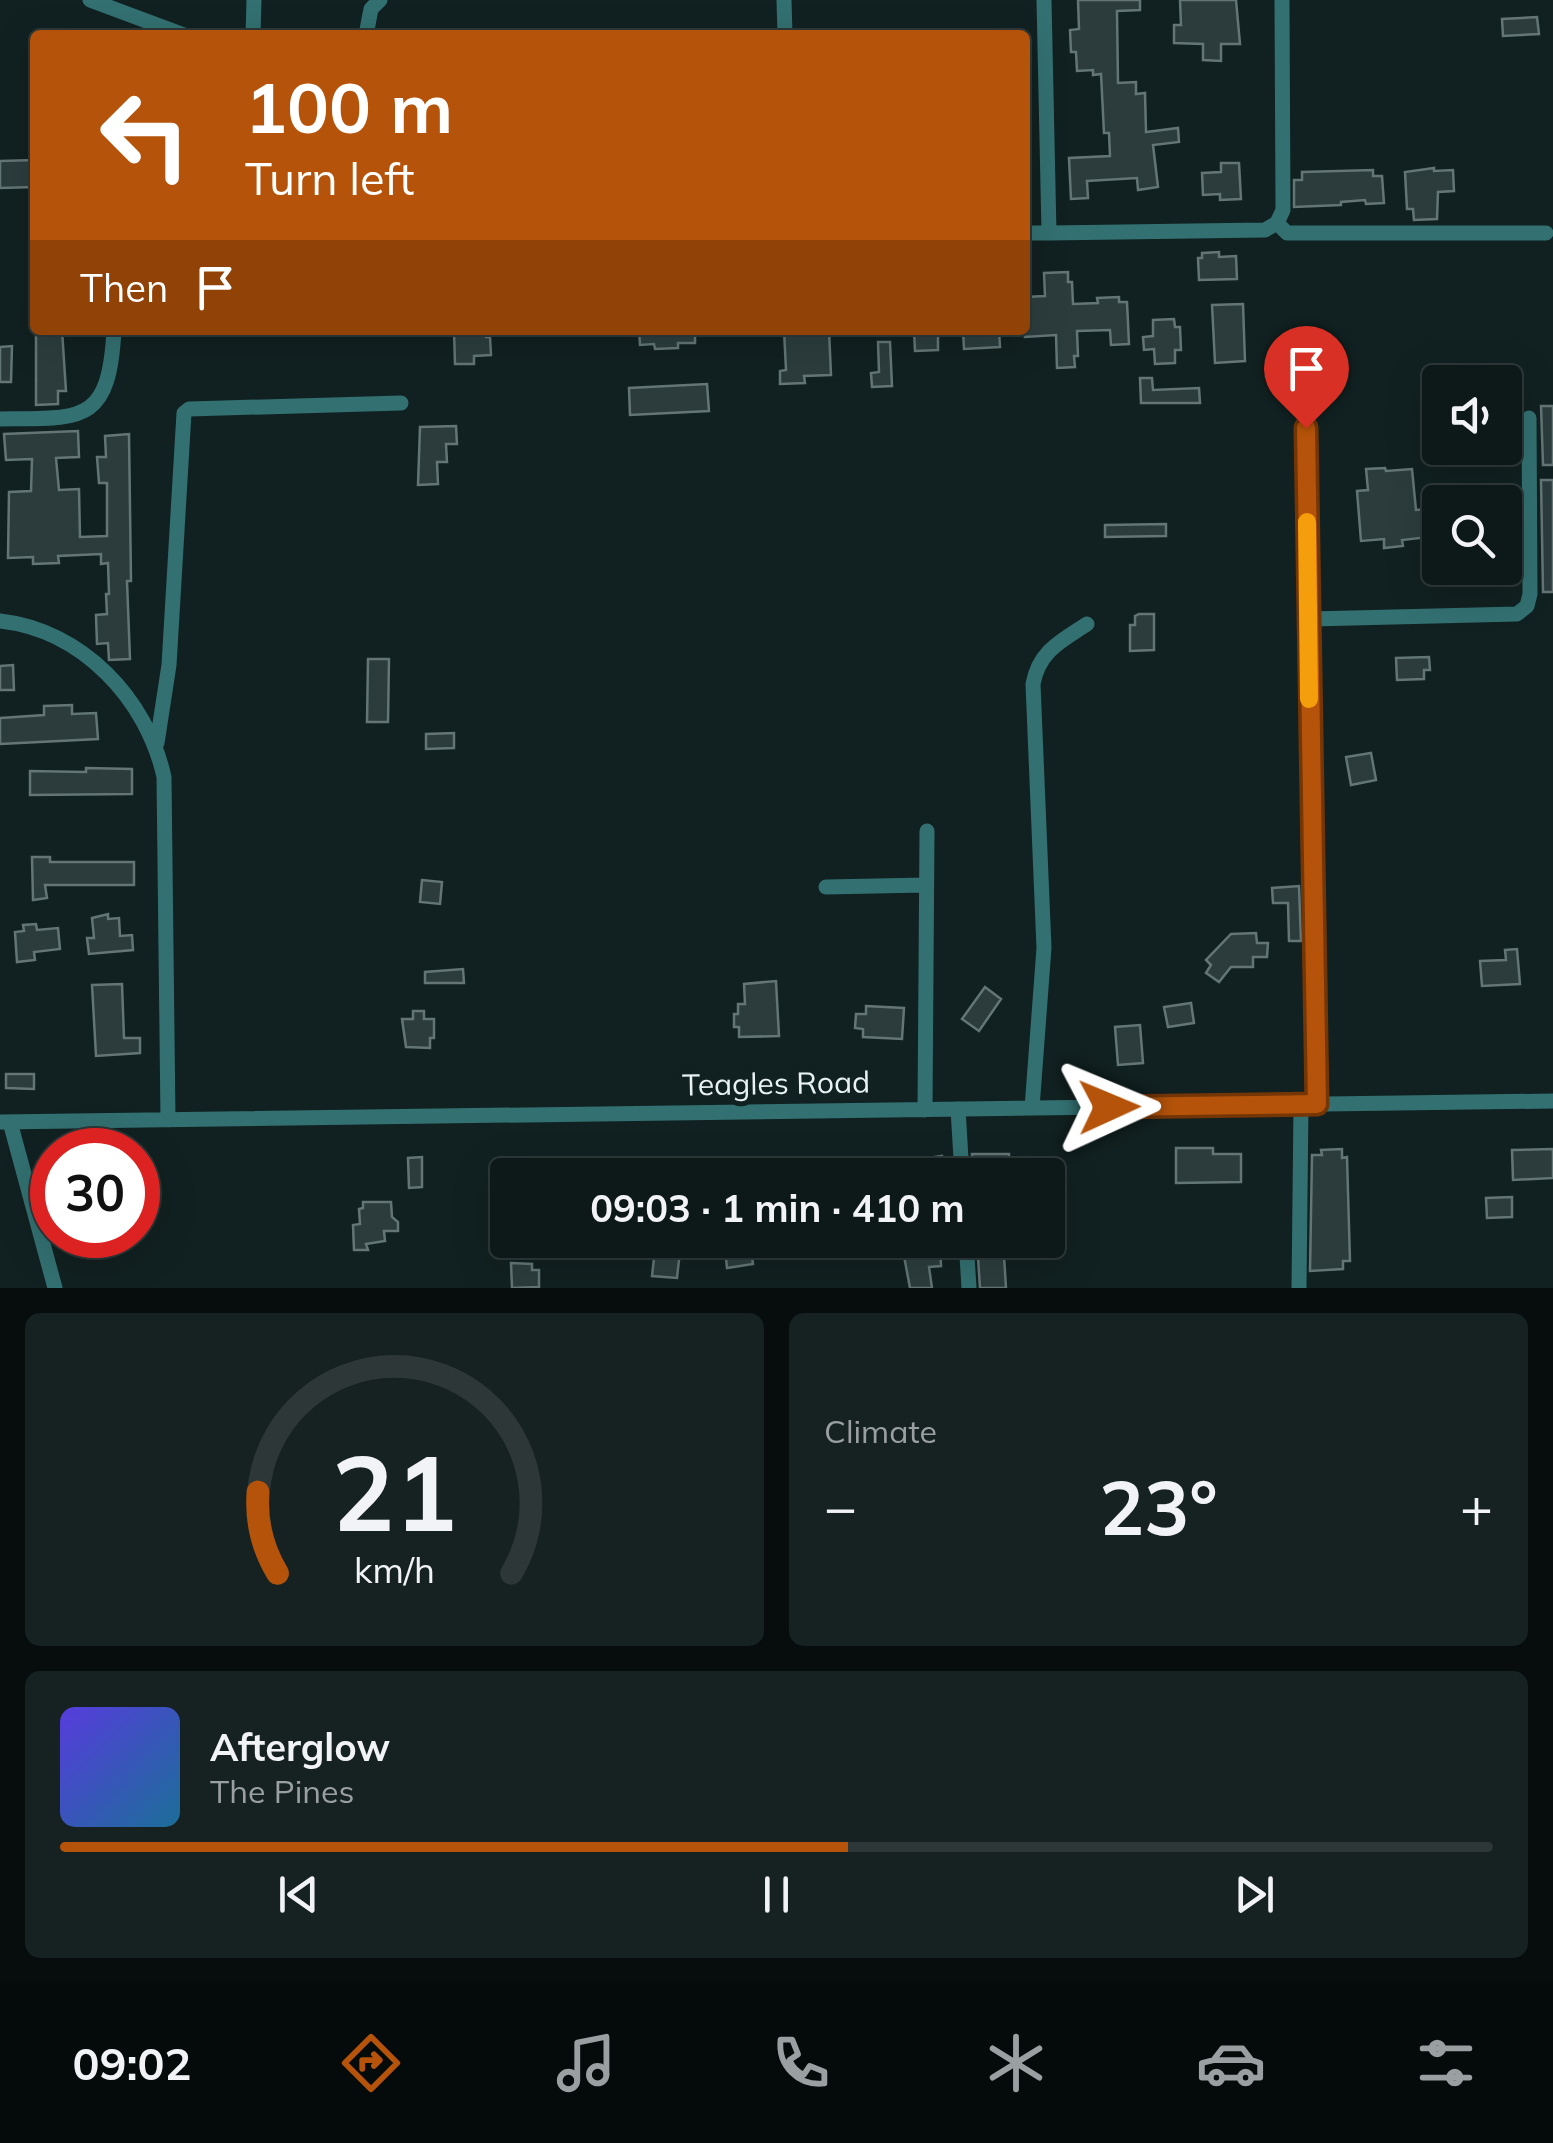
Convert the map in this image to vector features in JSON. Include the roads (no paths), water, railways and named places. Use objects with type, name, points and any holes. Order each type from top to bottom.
[{"type":"street","points":[[90,0],[171,30]]},
{"type":"street","points":[[253,30],[254,0]]},
{"type":"street","points":[[367,30],[371,10],[380,0]]},
{"type":"street","points":[[784,0],[785,30]]},
{"type":"street","points":[[1044,0],[1049,233]]},
{"type":"street","points":[[1030,234],[1265,230],[1277,224],[1283,210],[1282,0]]},
{"type":"street","points":[[1277,224],[1287,233],[1546,234]]},
{"type":"street","points":[[0,419],[65,418],[82,414],[96,404],[108,383],[113,335]]},
{"type":"street","points":[[157,743],[168,665],[184,413],[189,409],[401,403]]},
{"type":"street","points":[[1308,620],[1516,614],[1526,606],[1530,594],[1530,418]]},
{"type":"street","points":[[1300,1288],[1309,1104],[1306,428]]},
{"type":"street","points":[[0,622],[54,634],[91,660],[132,700],[157,743],[164,777],[168,1120]]},
{"type":"street","points":[[1032,1108],[1044,948],[1033,684],[1036,667],[1045,653],[1087,624]]},
{"type":"street","points":[[925,1110],[926,832]]},
{"type":"street","points":[[826,886],[926,885]]},
{"type":"street","name":"Teagles Road","points":[[5,1122],[1553,1101]]},
{"type":"street","points":[[958,1109],[961,1158]]},
{"type":"street","points":[[5,1122],[55,1288]]},
{"type":"street","points":[[967,1258],[969,1288]]}]
